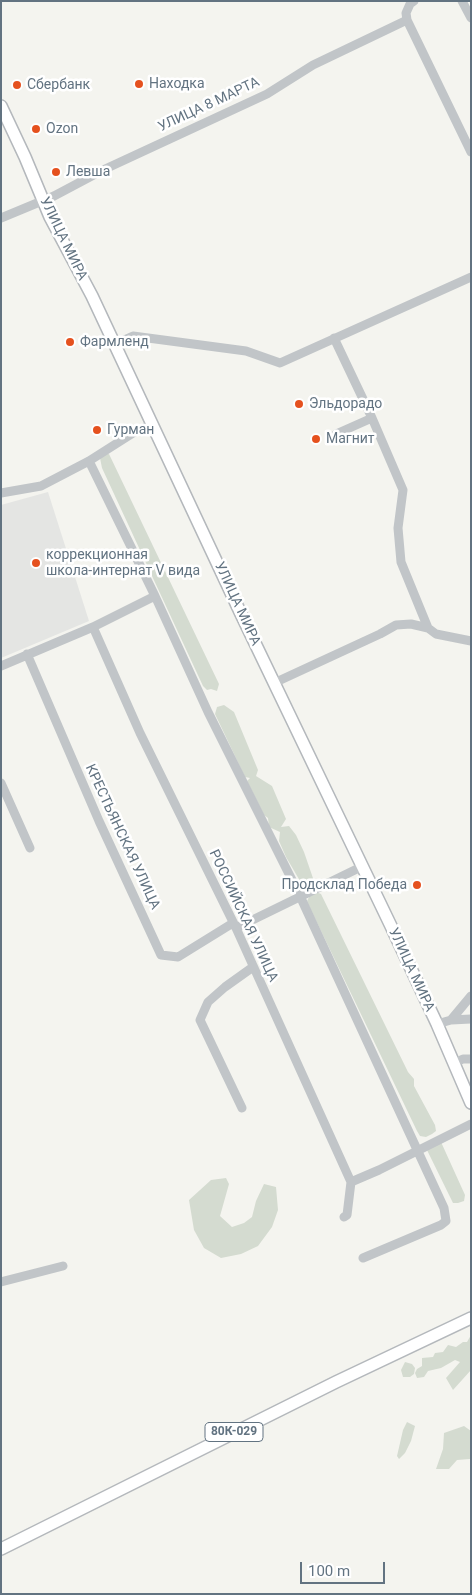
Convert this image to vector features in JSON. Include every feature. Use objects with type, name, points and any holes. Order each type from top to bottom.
[{"type":"main road","name":"УЛИЦА МИРА","points":[[1,106],[50,217],[92,296],[363,866],[437,1024],[471,1103]]},
{"type":"main road","name":"80К-029","points":[[1,1549],[270,1414],[470,1318]]},
{"type":"street","points":[[414,1],[410,4],[406,13],[406,20],[471,152]]},
{"type":"street","points":[[462,1],[471,18]]},
{"type":"street","name":"УЛИЦА 8 МАРТА","points":[[1,218],[267,94],[313,65],[406,20]]},
{"type":"street","points":[[115,344],[133,336],[246,351],[280,363],[471,277]]},
{"type":"street","points":[[334,338],[404,490],[398,528],[400,562],[428,628]]},
{"type":"street","points":[[336,434],[372,418]]},
{"type":"street","points":[[1,493],[41,486],[89,461],[133,433],[152,424]]},
{"type":"street","points":[[89,461],[155,596],[208,712],[300,896],[444,1208],[446,1221],[441,1225],[363,1258]]},
{"type":"street","points":[[1,666],[93,628],[155,596]]},
{"type":"street","points":[[274,682],[396,625],[411,624],[428,628],[436,634],[471,641]]},
{"type":"street","name":"РОССИЙСКАЯ УЛИЦА","points":[[93,628],[140,732],[234,926],[352,1182]]},
{"type":"street","name":"КРЕСТЬЯНСКАЯ УЛИЦА","points":[[27,654],[99,821],[161,955],[178,957],[234,926]]},
{"type":"street","points":[[1,783],[30,848]]},
{"type":"street","points":[[234,926],[363,866]]},
{"type":"street","points":[[242,1108],[200,1020],[208,1002],[253,967]]},
{"type":"street","points":[[451,1020],[471,996]]},
{"type":"street","points":[[437,1024],[451,1020],[471,1019]]},
{"type":"street","points":[[454,1064],[463,1059],[471,1059]]},
{"type":"street","points":[[344,1217],[347,1215],[352,1182],[471,1124]]},
{"type":"street","points":[[1,1282],[63,1266]]},
{"type":"shaded area","points":[[104,454],[109,454],[219,684],[217,691],[207,690],[203,686],[102,468],[100,458]]},
{"type":"shaded area","name":"коррекционная школа-интернат V вида","points":[[48,492],[89,621],[1,658],[1,505]]},
{"type":"shaded area","points":[[224,705],[234,712],[258,770],[256,776],[272,786],[286,819],[281,827],[289,826],[296,835],[315,884],[303,886],[279,841],[280,832],[269,827],[268,818],[264,815],[247,781],[250,778],[245,777],[215,714],[217,707]]},
{"type":"shaded area","points":[[316,892],[321,894],[408,1072],[414,1079],[414,1086],[435,1125],[436,1131],[426,1137],[420,1136],[417,1131],[310,908],[307,901],[310,895]]},
{"type":"shaded area","points":[[441,1142],[465,1195],[464,1201],[458,1203],[453,1203],[426,1148]]},
{"type":"shaded area","points":[[226,1178],[229,1184],[220,1216],[232,1227],[244,1223],[252,1217],[256,1201],[264,1184],[276,1187],[278,1210],[272,1227],[258,1246],[241,1254],[221,1258],[204,1248],[194,1230],[189,1200],[211,1180]]},
{"type":"shaded area","points":[[471,1335],[471,1370],[453,1390],[446,1378],[460,1362],[455,1360],[441,1368],[428,1371],[424,1377],[417,1378],[415,1373],[422,1366],[422,1358],[433,1357],[435,1353],[443,1352],[448,1345],[456,1347],[463,1342],[467,1342]]},
{"type":"shaded area","points":[[405,1362],[412,1364],[415,1368],[414,1374],[410,1377],[403,1377],[401,1370]]},
{"type":"shaded area","points":[[407,1422],[415,1426],[411,1441],[405,1453],[399,1459],[397,1456],[403,1430]]},
{"type":"shaded area","points":[[464,1426],[471,1431],[470,1459],[457,1460],[449,1469],[436,1469],[443,1449],[444,1433]]},
{"type":"place","name":"Находка","points":[[139,84]]},
{"type":"place","name":"Сбербанк","points":[[17,85]]},
{"type":"place","name":"Ozon","points":[[36,129]]},
{"type":"place","name":"Левша","points":[[56,172]]},
{"type":"place","name":"Фармленд","points":[[70,342]]},
{"type":"place","name":"Эльдорадо","points":[[299,404]]},
{"type":"place","name":"Гурман","points":[[97,430]]},
{"type":"place","name":"Магнит","points":[[316,439]]},
{"type":"place","name":"коррекционная школа-интернат V вида","points":[[36,563]]},
{"type":"place","name":"Продсклад Победа","points":[[417,885]]}]
